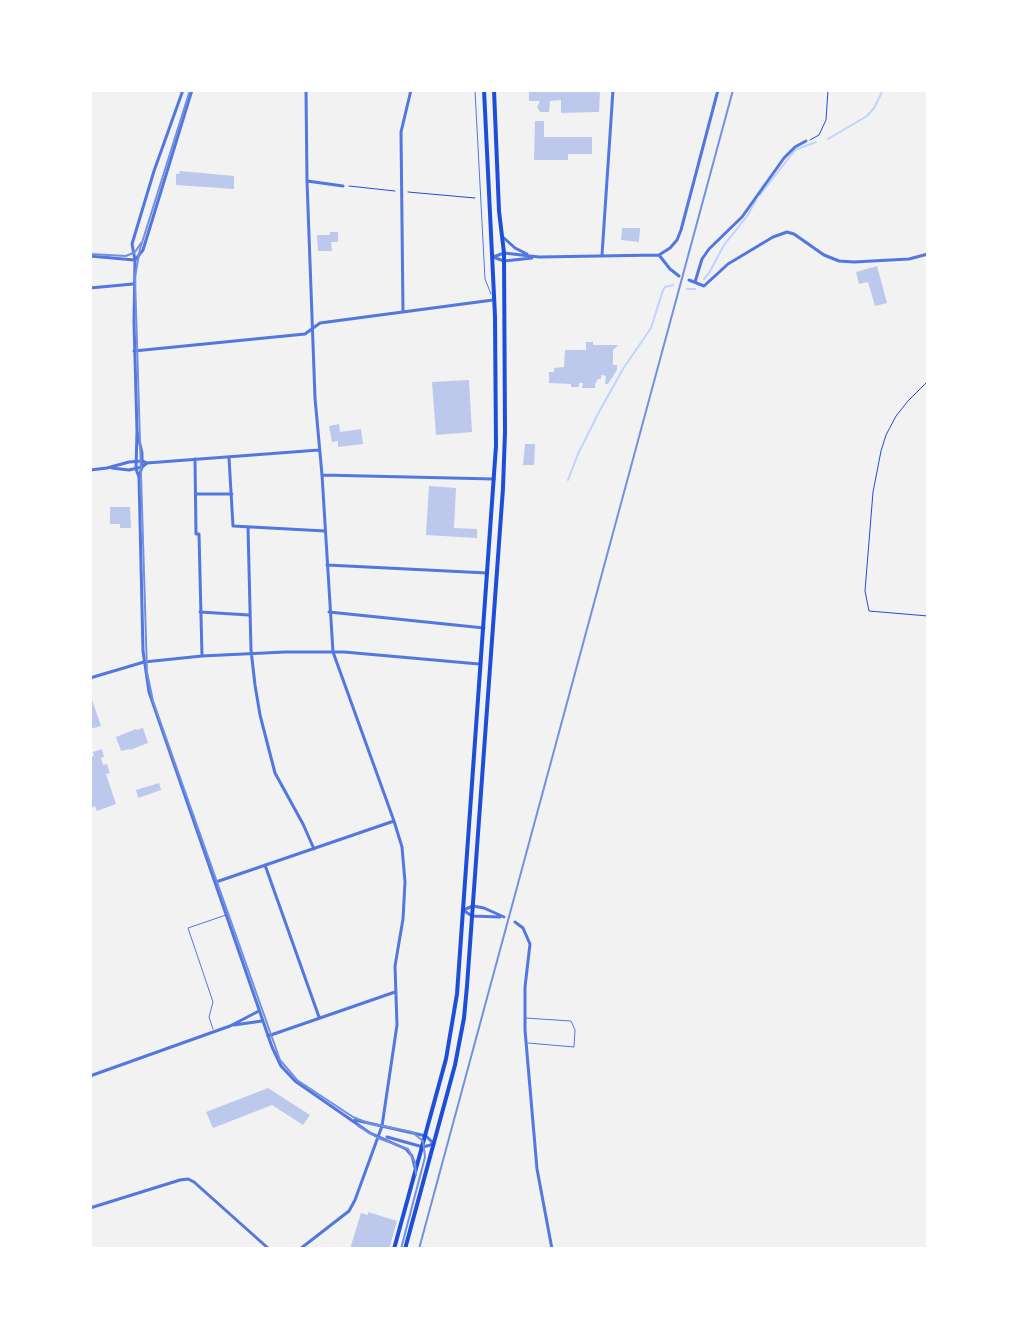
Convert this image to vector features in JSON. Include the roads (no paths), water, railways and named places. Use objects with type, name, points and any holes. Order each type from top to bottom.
[{"type":"main road","points":[[394,1249],[455,1016],[496,428],[493,257],[484,90]]},
{"type":"main road","points":[[405,1249],[463,1028],[473,906],[505,425],[504,253],[494,90]]},
{"type":"street","points":[[139,477],[135,461],[135,260],[132,244],[183,90]]},
{"type":"street","points":[[135,260],[143,250],[192,90]]},
{"type":"street","points":[[300,1249],[349,1211],[382,1126],[397,1025],[395,966],[404,910],[405,878],[402,847],[394,821],[333,652],[311,329],[306,90]]},
{"type":"street","points":[[403,312],[401,132],[411,90]]},
{"type":"street","points":[[602,255],[613,90]]},
{"type":"street","points":[[493,257],[504,261],[539,257],[659,255],[670,248],[681,230],[718,90]]},
{"type":"street","points":[[695,282],[702,259],[709,249],[742,217],[784,158],[806,141]]},
{"type":"street","points":[[307,181],[343,186]]},
{"type":"street","points":[[689,280],[704,286],[728,264],[787,232],[839,261],[909,259],[928,254]]},
{"type":"street","points":[[502,236],[530,256]]},
{"type":"street","points":[[493,257],[504,253],[539,257]]},
{"type":"street","points":[[659,255],[679,276]]},
{"type":"street","points":[[90,256],[135,260]]},
{"type":"street","points":[[90,288],[133,284]]},
{"type":"street","points":[[134,351],[305,334],[320,323],[494,300]]},
{"type":"street","points":[[137,431],[144,462],[139,477],[144,662],[151,702],[276,1058],[295,1081],[370,1133],[423,1147],[434,1144],[426,1136],[352,1119]]},
{"type":"street","points":[[90,470],[135,461],[319,450]]},
{"type":"street","points":[[229,457],[233,526],[325,531]]},
{"type":"street","points":[[195,459],[202,656]]},
{"type":"street","points":[[107,468],[142,467]]},
{"type":"street","points":[[322,475],[494,479]]},
{"type":"street","points":[[196,494],[232,494]]},
{"type":"street","points":[[248,527],[255,685],[275,773],[314,849]]},
{"type":"street","points":[[327,565],[488,573]]},
{"type":"street","points":[[200,612],[250,616]]},
{"type":"street","points":[[329,612],[484,628]]},
{"type":"street","points":[[90,678],[144,662],[252,653],[333,652],[481,664]]},
{"type":"street","points":[[216,882],[394,821]]},
{"type":"street","points":[[265,865],[319,1017]]},
{"type":"street","points":[[473,906],[504,917],[472,916],[463,910],[473,906]]},
{"type":"street","points":[[515,922],[523,928],[530,944],[524,1017],[537,1169],[552,1249]]},
{"type":"street","points":[[268,1036],[395,992]]},
{"type":"street","points":[[90,1076],[230,1026],[259,1011]]},
{"type":"street","points":[[230,1026],[263,1021]]},
{"type":"street","points":[[379,1136],[410,1152],[415,1173]]},
{"type":"street","points":[[90,1208],[188,1179],[269,1249]]},
{"type":"lane","points":[[475,90],[485,279],[494,300]]},
{"type":"lane","points":[[214,1032],[209,1017],[213,1002],[188,928],[227,915]]},
{"type":"lane","points":[[524,1017],[571,1021],[575,1030],[574,1047],[526,1043]]},
{"type":"waterway","points":[[828,139],[867,116],[883,90]]},
{"type":"waterway","points":[[760,195],[795,150],[816,142]]},
{"type":"waterway","points":[[704,279],[756,200]]},
{"type":"waterway","points":[[568,480],[600,410],[651,328],[663,290],[673,285]]},
{"type":"waterway","points":[[687,289],[695,289]]},
{"type":"tram line","points":[[190,90],[140,249],[135,277],[147,672],[153,701],[280,1060],[297,1080],[353,1117],[412,1132],[423,1141],[425,1157],[401,1249]]},
{"type":"tram line","points":[[90,254],[126,256],[135,252],[141,243]]},
{"type":"tram line","points":[[358,1126],[378,1138],[408,1149],[415,1162],[416,1175]]},
{"type":"railway","points":[[419,1249],[733,90]]}]
